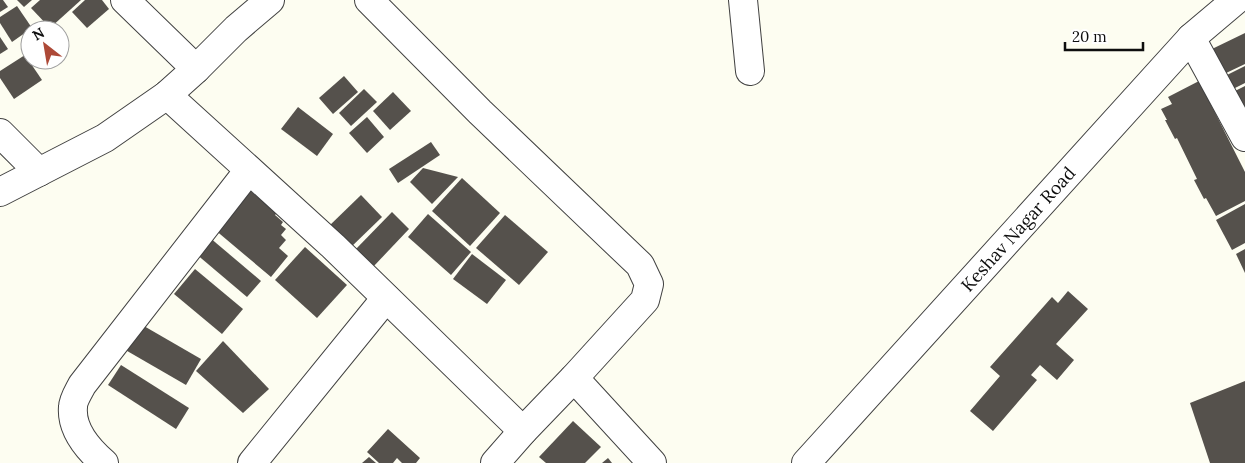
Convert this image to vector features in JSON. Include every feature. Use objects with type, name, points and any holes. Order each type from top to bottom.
[{"type":"street","points":[[125,0],[196,69]]},
{"type":"street","points":[[0,192],[105,138],[167,95],[236,29],[270,0]]},
{"type":"street","points":[[369,0],[480,112],[640,265],[649,284],[645,300],[495,463]]},
{"type":"street","points":[[742,0],[750,71]]},
{"type":"street","name":"Keshav Nagar Road","points":[[806,463],[1191,38],[1236,0]]},
{"type":"street","points":[[1191,38],[1245,137]]},
{"type":"street","points":[[167,95],[333,246],[523,431]]},
{"type":"street","points":[[0,133],[38,172]]},
{"type":"street","points":[[104,463],[92,451],[74,425],[73,405],[82,385],[249,170]]},
{"type":"street","points":[[264,459],[317,382],[386,298]]},
{"type":"street","points":[[574,378],[652,463]]},
{"type":"building","points":[[0,0],[3,0],[8,7],[0,12]]},
{"type":"building","points":[[17,0],[32,0],[24,7]]},
{"type":"building","points":[[40,0],[81,0],[59,20],[42,20],[31,8]]},
{"type":"building","points":[[85,0],[102,0],[109,9],[87,28],[72,12]]},
{"type":"building","points":[[17,6],[27,20],[20,20],[20,36],[12,42],[0,23],[0,17]]},
{"type":"building","points":[[1245,33],[1245,64],[1224,74],[1212,49]]},
{"type":"building","points":[[0,37],[8,49],[0,54]]},
{"type":"building","points":[[20,58],[20,70],[35,70],[42,80],[14,99],[0,78],[0,71]]},
{"type":"building","points":[[1245,66],[1245,83],[1233,89],[1227,75]]},
{"type":"building","points":[[344,76],[358,92],[333,114],[319,98]]},
{"type":"building","points":[[1199,81],[1245,172],[1245,201],[1216,216],[1194,180],[1197,179],[1161,109],[1172,104],[1168,97]]},
{"type":"building","points":[[1245,86],[1245,111],[1235,91]]},
{"type":"building","points":[[364,89],[377,102],[351,126],[339,113]]},
{"type":"building","points":[[393,92],[411,111],[390,130],[373,111]]},
{"type":"building","points":[[298,107],[333,134],[317,156],[281,129]]},
{"type":"building","points":[[367,117],[384,137],[367,153],[349,133]]},
{"type":"building","points":[[431,142],[440,155],[398,183],[389,169]]},
{"type":"building","points":[[423,168],[458,177],[432,204],[410,182]]},
{"type":"building","points":[[462,178],[500,213],[470,246],[432,211]]},
{"type":"building","points":[[248,189],[277,213],[275,215],[283,222],[281,225],[286,229],[281,235],[286,240],[279,248],[288,256],[271,277],[214,229]]},
{"type":"building","points":[[361,195],[382,217],[349,249],[328,227]]},
{"type":"building","points":[[1245,204],[1245,243],[1232,250],[1216,220]]},
{"type":"building","points":[[392,212],[409,229],[373,267],[355,250]]},
{"type":"building","points":[[428,214],[471,252],[451,275],[408,237]]},
{"type":"building","points":[[505,215],[548,252],[519,285],[476,248]]},
{"type":"building","points":[[209,237],[261,281],[247,297],[195,253]]},
{"type":"building","points":[[305,247],[347,285],[317,318],[275,280]]},
{"type":"building","points":[[1245,249],[1245,273],[1236,254]]},
{"type":"building","points":[[472,254],[506,280],[487,304],[453,279]]},
{"type":"building","points":[[195,269],[243,309],[222,334],[174,294]]},
{"type":"building","points":[[1068,291],[1088,309],[1056,344],[1074,360],[1057,380],[1040,365],[1031,375],[1037,380],[993,431],[970,411],[1000,376],[990,367],[1052,297],[1058,303]]},
{"type":"building","points":[[137,322],[201,359],[186,385],[122,348]]},
{"type":"building","points":[[223,341],[269,389],[243,413],[196,371]]},
{"type":"building","points":[[121,365],[189,408],[176,429],[108,385]]},
{"type":"building","points":[[1245,381],[1245,463],[1210,463],[1190,403]]},
{"type":"building","points":[[573,421],[601,447],[585,463],[546,463],[539,457]]},
{"type":"building","points":[[388,429],[420,458],[416,463],[402,463],[397,458],[393,463],[379,463],[367,452]]},
{"type":"building","points":[[369,457],[376,463],[362,463]]},
{"type":"building","points":[[608,458],[612,463],[602,463]]}]
